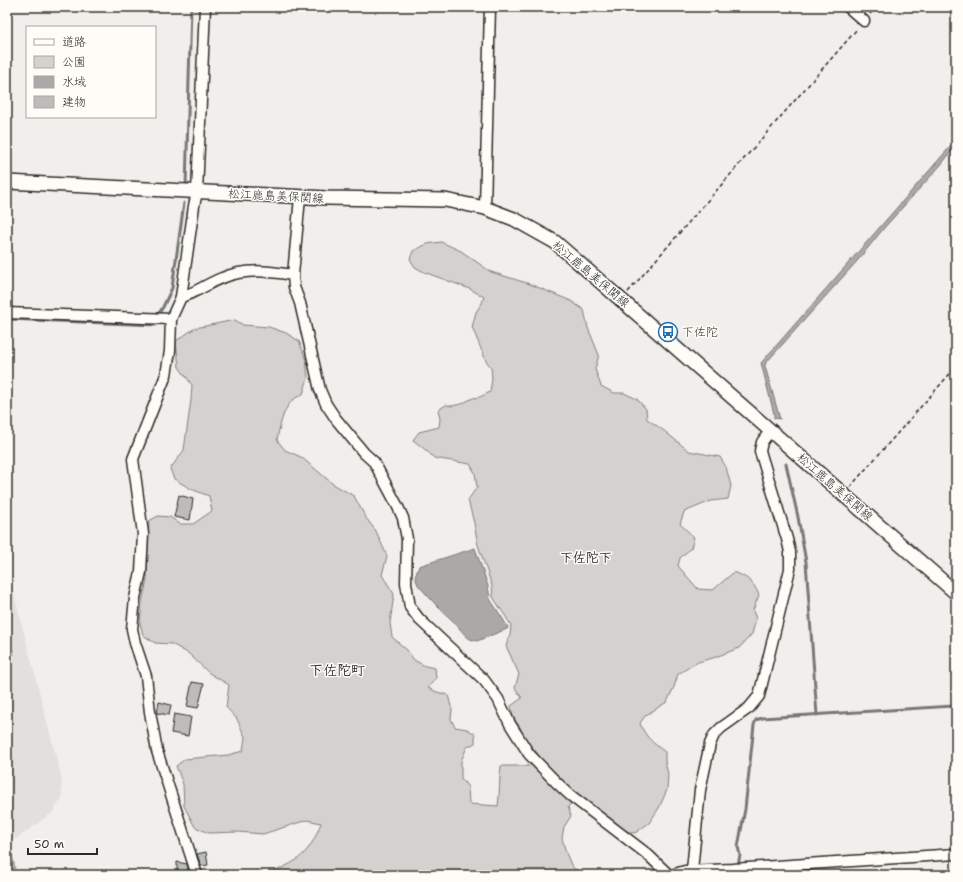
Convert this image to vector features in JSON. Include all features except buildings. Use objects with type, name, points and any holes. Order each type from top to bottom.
[{"type":"main road","name":"松江鹿島美保関線","points":[[7,182],[197,192],[445,200],[485,208],[514,219],[555,242],[956,593]]},
{"type":"street","points":[[197,875],[157,751],[150,712],[146,676],[132,629],[135,598],[141,572],[143,534],[132,459],[166,375],[170,351],[171,319],[181,297],[197,192],[205,7]]},
{"type":"street","points":[[485,208],[490,7]]},
{"type":"street","points":[[848,7],[864,21]]},
{"type":"street","points":[[300,196],[293,275],[294,286],[300,304],[320,390],[326,404],[336,419],[364,453],[374,462],[403,518],[407,539],[406,583],[410,607],[419,619],[484,680],[498,699],[510,724],[529,754],[556,782],[647,854],[670,875],[692,870],[733,869],[956,854]]},
{"type":"street","points":[[181,297],[189,295],[222,278],[240,272],[257,270],[293,275]]},
{"type":"street","points":[[7,313],[171,319]]},
{"type":"street","points":[[692,870],[700,790],[710,744],[714,735],[721,728],[749,708],[759,696],[790,569],[790,552],[787,539],[760,451],[762,442],[770,431]]},
{"type":"path","points":[[621,299],[876,7]]},
{"type":"path","points":[[844,494],[956,367]]},
{"type":"shaded area","points":[[7,514],[9,575],[61,776],[62,798],[52,813],[17,838],[7,840]]},
{"type":"green space","points":[[441,242],[461,251],[491,272],[530,284],[571,301],[584,310],[588,328],[599,355],[595,369],[601,386],[614,393],[624,393],[637,399],[646,409],[647,419],[689,451],[720,457],[726,467],[731,486],[728,499],[711,501],[684,512],[680,524],[694,537],[691,548],[680,558],[678,566],[698,589],[713,590],[734,572],[750,580],[755,586],[759,595],[753,610],[756,619],[752,634],[739,648],[698,662],[678,674],[667,702],[646,715],[640,723],[644,732],[650,739],[665,752],[665,762],[668,774],[667,790],[659,808],[649,823],[635,833],[624,831],[589,803],[576,796],[568,807],[571,816],[564,827],[562,838],[572,867],[585,875],[259,875],[291,864],[302,856],[313,841],[321,823],[307,820],[263,834],[238,832],[209,833],[195,827],[184,806],[183,784],[176,766],[185,759],[228,755],[243,751],[245,737],[237,719],[226,707],[229,685],[209,673],[189,654],[172,644],[155,643],[143,635],[140,623],[142,602],[147,580],[149,521],[158,516],[170,517],[180,524],[193,524],[212,511],[209,496],[191,489],[174,479],[170,469],[184,450],[192,385],[179,367],[176,341],[195,328],[235,320],[243,325],[269,327],[286,333],[299,341],[306,360],[308,378],[303,394],[293,400],[286,409],[277,440],[285,450],[301,457],[333,484],[354,496],[366,518],[376,531],[387,556],[382,575],[394,594],[390,623],[392,637],[407,650],[414,660],[425,666],[435,668],[436,678],[428,688],[448,695],[452,710],[451,719],[455,727],[467,729],[475,734],[475,743],[467,747],[461,761],[461,778],[468,787],[469,804],[498,806],[501,766],[528,766],[541,759],[535,750],[525,740],[520,727],[513,717],[511,706],[522,698],[515,688],[519,674],[506,646],[510,635],[511,625],[493,597],[492,586],[478,545],[468,500],[477,487],[475,473],[470,464],[434,458],[413,440],[419,432],[439,427],[440,419],[438,410],[446,405],[452,406],[461,404],[490,392],[492,379],[491,367],[486,361],[472,327],[476,312],[484,297],[470,289],[424,272],[415,267],[410,259],[413,251],[427,244]]},
{"type":"green space","points":[[7,630],[14,655],[7,657]]},
{"type":"green space","points":[[7,835],[15,868],[7,870]]},
{"type":"water","points":[[956,140],[956,146],[940,166],[765,364],[780,419],[774,418],[761,363]]},
{"type":"water","points":[[475,548],[488,586],[490,599],[508,627],[507,629],[477,641],[466,636],[418,585],[415,577],[419,566]]},
{"type":"waterway","points":[[186,187],[191,7]]},
{"type":"waterway","points":[[7,319],[156,325],[159,313],[172,288],[184,203]]},
{"type":"waterway","points":[[786,464],[806,562],[817,715]]},
{"type":"waterway","points":[[736,875],[740,855],[738,847],[745,809],[754,725],[756,720],[762,718],[953,706],[955,711],[956,734]]},
{"type":"place","name":"下佐陀","points":[[668,332]]},
{"type":"district","name":"下佐陀下","points":[[586,557]]},
{"type":"district","name":"下佐陀町","points":[[337,670]]}]
